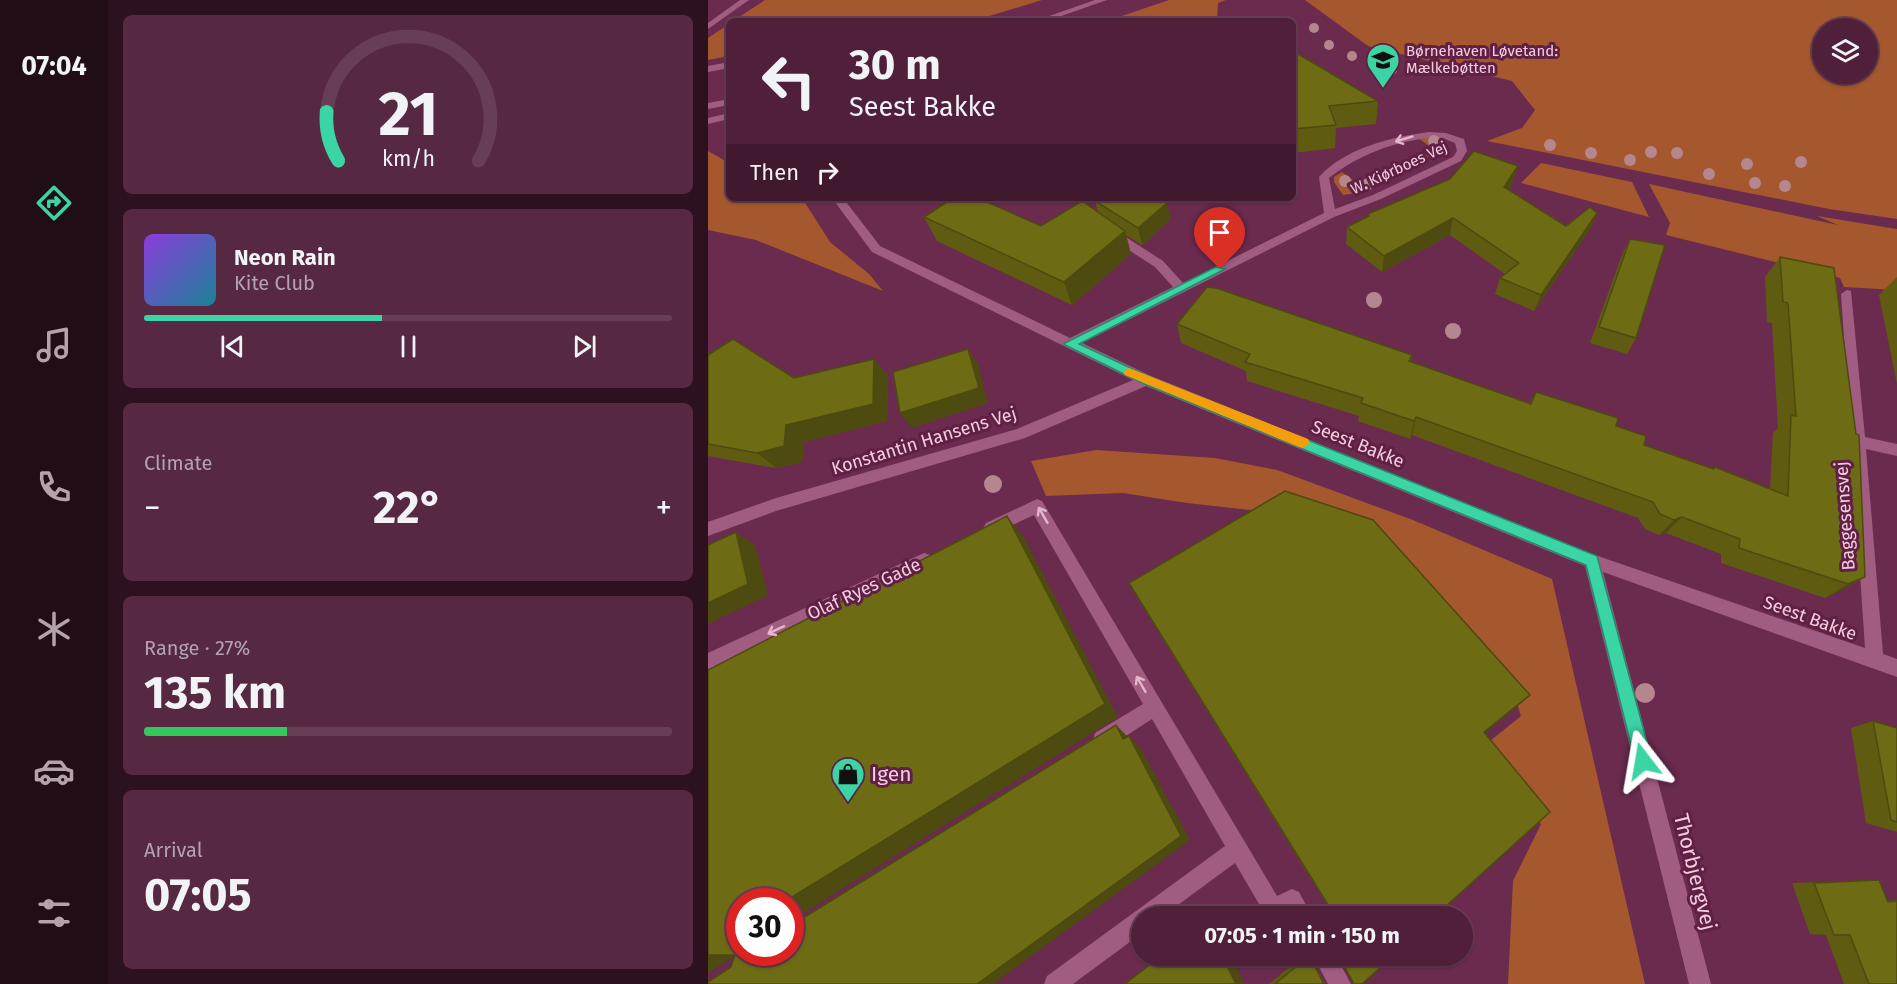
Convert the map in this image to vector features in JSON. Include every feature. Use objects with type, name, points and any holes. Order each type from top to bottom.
[{"type":"street","points":[[708,27],[745,0]]},
{"type":"street","points":[[1048,18],[1103,0]]},
{"type":"street","points":[[708,69],[726,66]]},
{"type":"street","points":[[708,106],[726,103]]},
{"type":"street","points":[[708,121],[726,117]]},
{"type":"street","name":"W. Kiørboes Vej","points":[[1069,344],[1330,215],[1377,197],[1457,159],[1462,151],[1460,141],[1445,134],[1415,136],[1373,149],[1334,167],[1324,177],[1323,184],[1330,215]]},
{"type":"street","name":"Seest Bakke","points":[[839,201],[876,249],[1146,380],[1592,561],[1897,668]]},
{"type":"street","points":[[1104,228],[1159,264],[1181,288]]},
{"type":"street","name":"Baggesensvej","points":[[1847,294],[1875,662]]},
{"type":"street","name":"Konstantin Hansens Vej","points":[[708,529],[776,505],[1020,434],[1146,380]]},
{"type":"street","points":[[1858,441],[1897,450]]},
{"type":"street","points":[[974,536],[1037,506],[1271,906]]},
{"type":"street","name":"Olaf Ryes Gade","points":[[708,662],[942,552]]},
{"type":"street","name":"Thorbjergvej","points":[[1592,561],[1700,984]]},
{"type":"street","points":[[1084,751],[1155,707]]},
{"type":"street","points":[[1160,906],[1238,849]]},
{"type":"street","points":[[1279,906],[1292,899],[1296,906]]},
{"type":"street","points":[[1055,984],[1131,928]]},
{"type":"street","points":[[1330,966],[1340,984]]},
{"type":"shaded area","points":[[765,0],[1042,0],[983,18],[738,18]]},
{"type":"shaded area","points":[[1169,0],[1226,0],[1218,3],[1217,18],[1116,18]]},
{"type":"shaded area","points":[[1305,0],[1897,0],[1897,219],[1829,209],[1487,141],[1522,128],[1535,110],[1512,81],[1368,46]]},
{"type":"shaded area","points":[[726,26],[726,57],[708,60],[708,38]]},
{"type":"shaded area","points":[[1418,138],[1433,138],[1447,148],[1357,193],[1343,195],[1334,182],[1334,177],[1342,172],[1357,183],[1432,148]]},
{"type":"shaded area","points":[[708,151],[726,161],[726,201],[804,201],[830,242],[869,274],[883,291],[756,240],[708,230]]},
{"type":"shaded area","points":[[1541,163],[1632,182],[1649,217],[1521,183]]},
{"type":"shaded area","points":[[1649,184],[1838,225],[1817,216],[1897,229],[1897,290],[1844,287],[1840,278],[1666,235],[1670,223]]},
{"type":"shaded area","points":[[1096,450],[1215,458],[1277,470],[1413,520],[1552,579],[1645,984],[1508,984],[1513,881],[1541,824],[1485,745],[1521,716],[1514,694],[1286,514],[1123,493],[1046,496],[1031,461]]},
{"type":"building","points":[[1296,55],[1378,101],[1329,106],[1336,125],[1296,129]]},
{"type":"building","points":[[1474,151],[1518,166],[1504,187],[1566,226],[1590,207],[1597,213],[1541,295],[1500,278],[1519,263],[1453,218],[1384,256],[1347,227],[1369,216],[1368,214],[1450,179]]},
{"type":"building","points":[[948,201],[985,201],[1041,226],[1082,201],[1125,231],[1064,282],[924,217]]},
{"type":"building","points":[[1095,201],[1164,201],[1167,203],[1138,228]]},
{"type":"building","points":[[1630,239],[1665,245],[1636,338],[1599,327]]},
{"type":"building","points":[[1780,257],[1834,268],[1856,434],[1859,435],[1865,577],[1848,584],[1739,548],[1740,539],[1682,517],[1674,520],[1660,514],[1653,502],[1416,417],[1414,421],[1361,403],[1363,398],[1245,362],[1250,354],[1177,324],[1207,287],[1216,288],[1412,355],[1409,361],[1531,404],[1536,392],[1618,418],[1616,426],[1646,436],[1644,445],[1714,469],[1715,467],[1788,496],[1791,415],[1796,416],[1788,303],[1783,302]]},
{"type":"building","points":[[733,339],[794,378],[874,359],[873,404],[786,425],[784,446],[757,453],[708,444],[708,355]]},
{"type":"building","points":[[968,349],[979,388],[900,413],[893,372]]},
{"type":"building","points":[[1285,491],[1373,520],[1530,695],[1484,732],[1550,812],[1446,906],[1329,906],[1129,583]]},
{"type":"building","points":[[1007,516],[1105,704],[804,890],[726,888],[726,955],[708,955],[708,670]]},
{"type":"building","points":[[736,532],[748,584],[708,603],[708,545]]},
{"type":"building","points":[[1873,721],[1897,728],[1897,822],[1891,820]]},
{"type":"building","points":[[1116,725],[1123,739],[1129,736],[1181,836],[977,984],[708,984],[731,967],[804,966],[804,917]]},
{"type":"building","points":[[1879,880],[1888,902],[1897,901],[1897,984],[1869,984],[1850,935],[1834,935],[1814,883]]},
{"type":"building","points":[[1148,966],[1227,966],[1236,984],[1125,984]]},
{"type":"building","points":[[1297,966],[1315,966],[1324,984],[1275,984]]},
{"type":"building","points":[[1344,966],[1382,966],[1362,984],[1354,984]]},
{"type":"slow traffic","points":[[1129,372],[1303,443]]},
{"type":"place","name":"Børnehaven Løvetand: Mælkebøtten","points":[[1383,89]]},
{"type":"place","name":"Igen","points":[[848,803]]},
{"type":"route","points":[[1220,269],[1069,344],[1146,380],[1592,561],[1643,761]]}]
